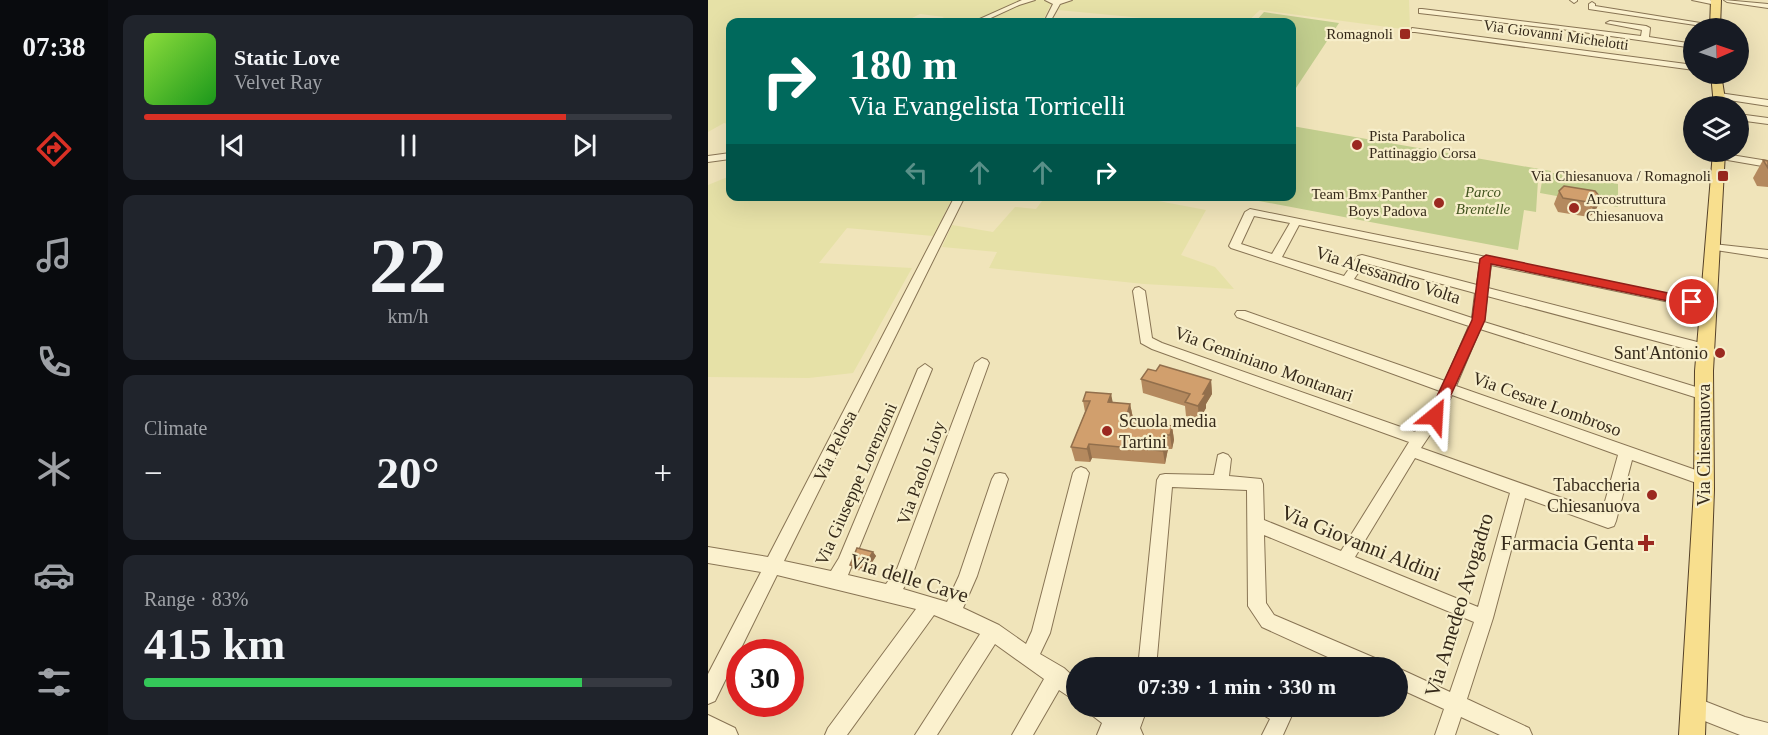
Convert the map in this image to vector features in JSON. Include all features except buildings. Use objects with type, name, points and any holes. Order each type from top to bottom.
[{"type":"main road","points":[[1715,18],[1716,2]]},
{"type":"main road","name":"Via Chiesanuova","points":[[1692,735],[1705,480],[1705,349],[1718,162]]},
{"type":"street","points":[[985,18],[1017,3],[1032,0]]},
{"type":"street","points":[[1048,0],[1057,3],[1069,0]]},
{"type":"street","points":[[1615,12],[1617,0]]},
{"type":"street","points":[[1695,0],[1716,2]]},
{"type":"street","points":[[1728,0],[1768,6]]},
{"type":"street","points":[[1049,18],[1057,3]]},
{"type":"street","points":[[1592,4],[1592,8],[1683,22]]},
{"type":"street","points":[[1451,9],[1479,12],[1474,27]]},
{"type":"street","points":[[1422,11],[1570,24],[1683,44]]},
{"type":"street","points":[[1610,23],[1646,28],[1645,38]]},
{"type":"street","name":"Via Giovanni Michelotti","points":[[1416,30],[1683,66]]},
{"type":"street","points":[[1749,102],[1768,103]]},
{"type":"street","points":[[1749,118],[1768,121]]},
{"type":"street","points":[[708,159],[726,157]]},
{"type":"street","name":"Via Chiesanuova","points":[[1749,160],[1768,164]]},
{"type":"street","name":"Via Pelosa","points":[[708,694],[957,201]]},
{"type":"street","name":"Via Alessandro Volta","points":[[1296,222],[1250,212],[1235,246],[1348,280],[1577,357],[1704,395]]},
{"type":"street","points":[[1275,258],[1296,222],[1708,306]]},
{"type":"street","points":[[1713,247],[1768,254]]},
{"type":"street","points":[[1348,280],[1362,259],[1705,349]]},
{"type":"street","points":[[1345,559],[1435,416],[1449,387],[1477,323],[1486,259]]},
{"type":"street","name":"Via Geminiano Montanari","points":[[1139,291],[1146,340],[1156,346],[1415,445],[1519,489],[1608,521],[1626,452]]},
{"type":"street","name":"Via Cesare Lombroso","points":[[1241,314],[1705,480]]},
{"type":"street","name":"Via Paolo Lioy","points":[[890,593],[904,573],[982,363]]},
{"type":"street","name":"Via Giuseppe Lorenzoni","points":[[835,580],[846,563],[925,369]]},
{"type":"street","points":[[1221,482],[1223,459]]},
{"type":"street","points":[[1030,656],[1041,633],[1081,473]]},
{"type":"street","points":[[951,612],[968,576],[1000,479]]},
{"type":"street","points":[[1148,657],[1165,480],[1255,484],[1257,606],[1268,621],[1350,657]]},
{"type":"street","name":"Via Amedeo Avogadro","points":[[1445,735],[1484,618],[1519,489]]},
{"type":"street","name":"Via Giovanni Aldini","points":[[1254,523],[1484,618]]},
{"type":"street","name":"Via delle Cave","points":[[708,555],[774,566],[835,580],[890,593],[951,612],[993,631],[1066,683]]},
{"type":"street","points":[[835,735],[930,605]]},
{"type":"street","points":[[925,735],[993,631]]},
{"type":"street","points":[[1022,735],[1057,675]]},
{"type":"street","points":[[1408,682],[1522,735]]},
{"type":"street","points":[[1694,707],[1745,727],[1768,733]]},
{"type":"street","points":[[1107,717],[1120,731],[1130,717]]},
{"type":"street","points":[[1272,735],[1281,717]]},
{"type":"street","points":[[708,725],[728,735]]},
{"type":"shaded area","points":[[708,0],[1053,0],[1044,18],[942,18],[944,17],[920,14],[912,18],[726,18],[726,124],[708,132]]},
{"type":"shaded area","points":[[1064,0],[1409,0],[1410,30],[1260,10],[1251,18],[1143,18],[1058,10]]},
{"type":"shaded area","points":[[726,178],[726,201],[951,201],[933,236],[847,228],[819,263],[912,268],[853,373],[809,378],[708,377],[708,185]]},
{"type":"shaded area","points":[[1042,201],[1158,201],[1206,210],[1181,255],[1215,267],[1234,289],[1144,284],[989,268],[997,252],[942,247],[952,225],[993,232],[1015,207],[1036,209]]},
{"type":"green space","points":[[1264,12],[1339,23],[1296,88],[1296,18],[1259,18]]},
{"type":"green space","name":"Parco Brentelle","points":[[1296,127],[1551,171],[1551,183],[1553,173],[1618,184],[1618,207],[1540,193],[1542,181],[1538,180],[1536,212],[1524,210],[1518,250],[1259,201],[1296,201]]},
{"type":"place","name":"Romagnoli","points":[[1405,34]]},
{"type":"place","name":"Pista Parabolica Pattinaggio Corsa","points":[[1357,145]]},
{"type":"place","name":"Via Chiesanuova / Romagnoli","points":[[1723,176]]},
{"type":"place","name":"Team Bmx Panther Boys Padova","points":[[1439,203]]},
{"type":"place","name":"Arcostruttura Chiesanuova","points":[[1574,208]]},
{"type":"place","name":"Sant'Antonio","points":[[1720,353]]},
{"type":"place","name":"Scuola media Tartini","points":[[1107,431]]},
{"type":"place","name":"Tabaccheria Chiesanuova","points":[[1652,495]]},
{"type":"place","name":"Farmacia Genta","points":[[1646,543]]},
{"type":"route","points":[[1435,416],[1478,320],[1486,259],[1692,302]]}]
